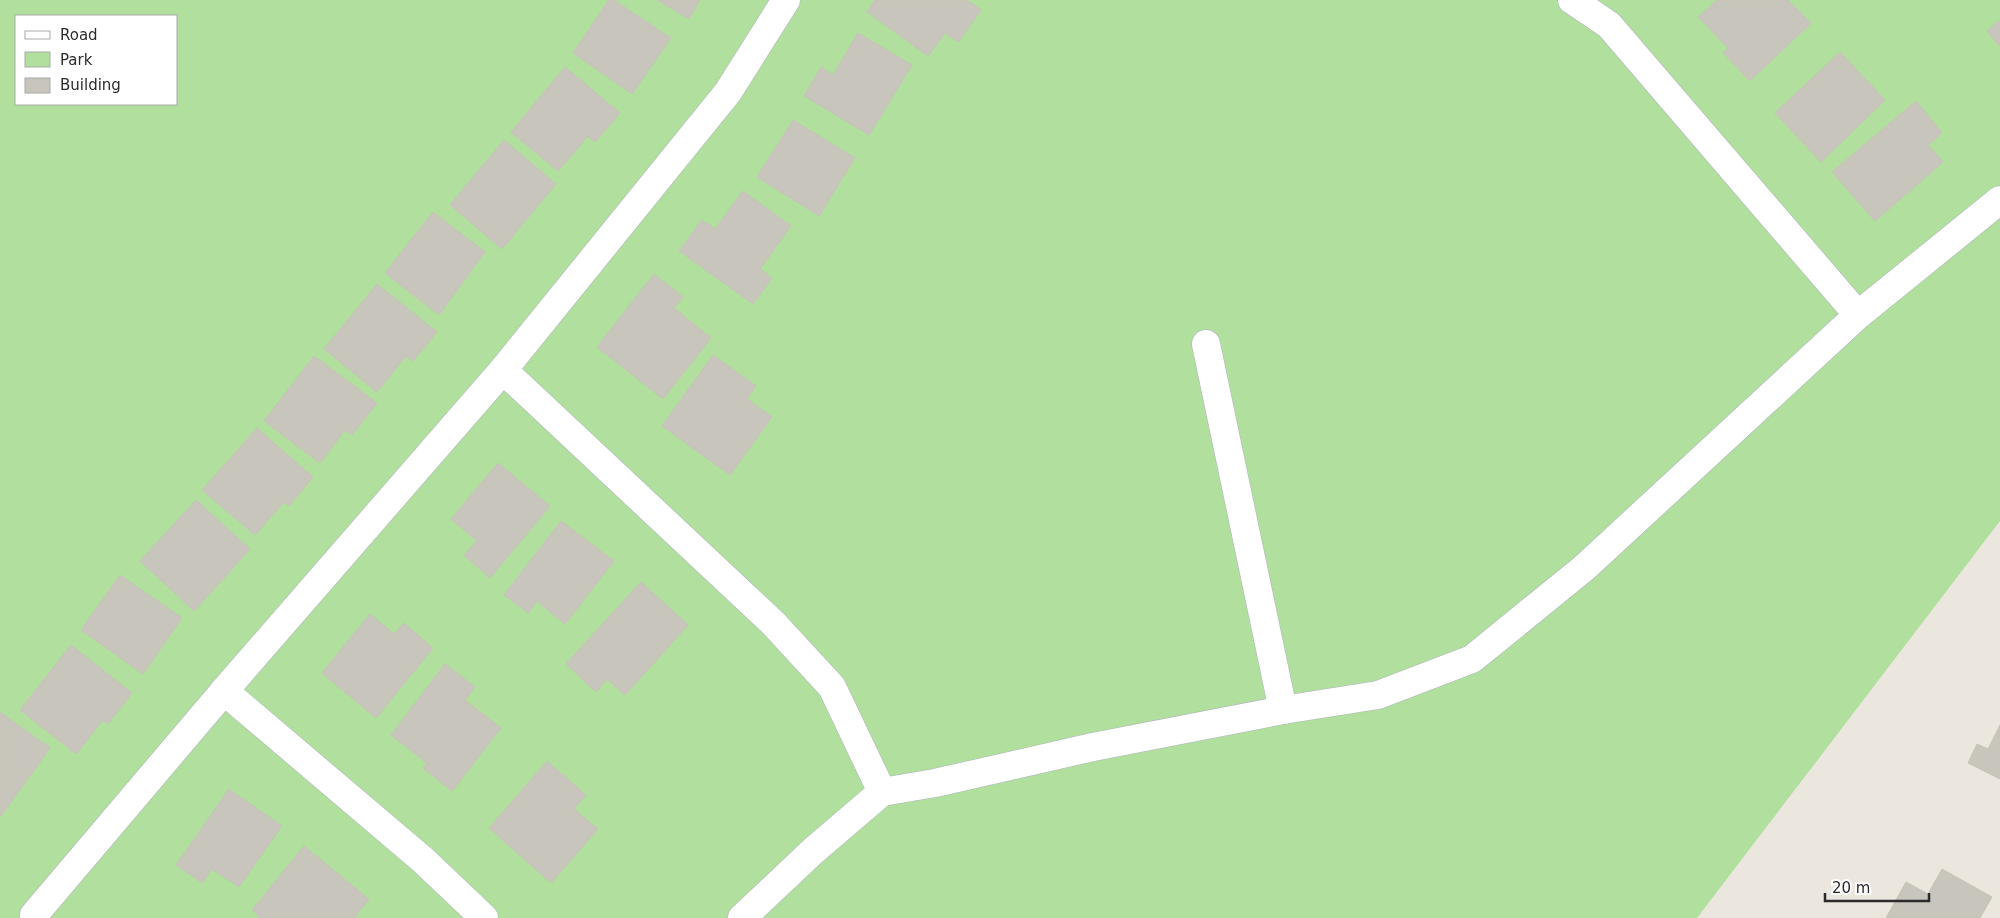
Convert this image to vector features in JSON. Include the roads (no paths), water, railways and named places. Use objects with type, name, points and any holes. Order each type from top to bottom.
[{"type":"street","points":[[34,915],[224,691],[503,370],[728,92],[786,0]]},
{"type":"street","points":[[1572,0],[1609,25],[1858,315]]},
{"type":"street","points":[[742,918],[813,851],[882,792],[935,783],[1094,747],[1282,710],[1378,695],[1472,659],[1584,568],[1858,315],[2000,200]]},
{"type":"street","points":[[1206,344],[1282,710]]},
{"type":"street","points":[[503,370],[774,624],[832,687],[882,792]]},
{"type":"street","points":[[224,691],[423,860],[484,918]]}]
